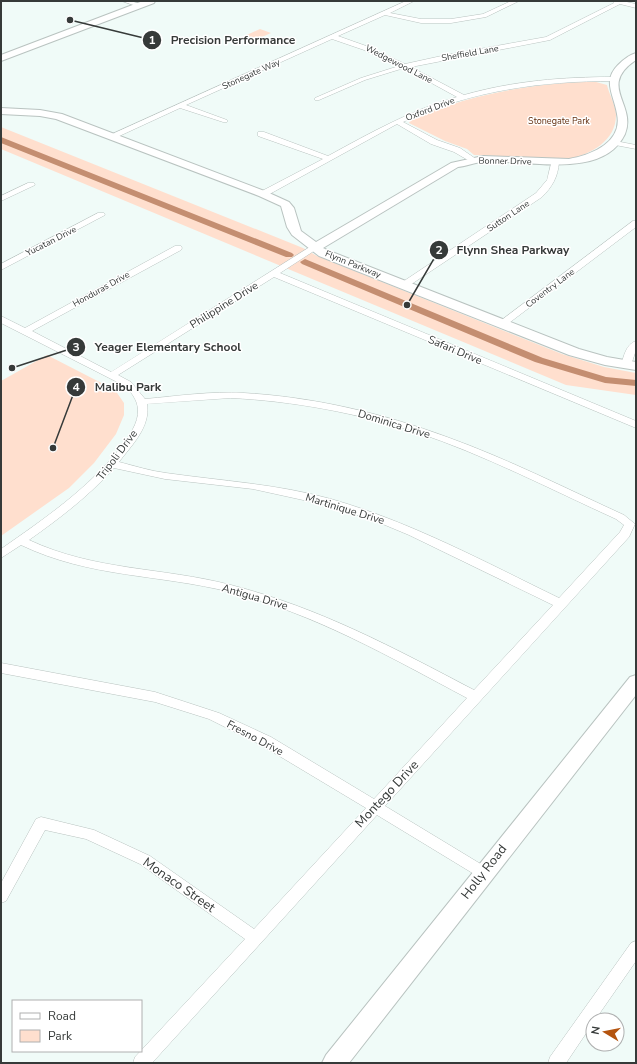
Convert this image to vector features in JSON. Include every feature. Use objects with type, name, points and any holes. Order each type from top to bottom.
[{"type":"street","points":[[125,1],[140,5]]},
{"type":"street","points":[[1,58],[151,1]]},
{"type":"street","name":"Stonegate Way","points":[[112,136],[411,1]]},
{"type":"street","points":[[384,13],[415,21],[451,21],[484,16],[516,1]]},
{"type":"street","points":[[618,2],[636,6]]},
{"type":"street","name":"Sheffield Lane","points":[[317,99],[364,79],[405,66],[446,57],[548,40],[618,2]]},
{"type":"street","name":"Wedgewood Lane","points":[[333,36],[371,50],[405,66],[462,97]]},
{"type":"street","points":[[614,79],[622,67],[636,56]]},
{"type":"street","name":"Oxford Drive","points":[[263,194],[398,122],[462,97],[532,84],[579,79],[614,79]]},
{"type":"street","name":"Bonner Drive","points":[[316,247],[445,169],[455,165],[473,160],[501,159],[555,162],[582,160],[594,156],[613,142],[622,128],[623,119],[614,85],[614,79]]},
{"type":"street","points":[[181,106],[225,121]]},
{"type":"street","name":"Flynn Parkway","points":[[1,111],[28,112],[54,116],[112,136],[263,194],[284,204],[288,208],[296,233],[323,253],[574,352],[605,361],[631,366]]},
{"type":"street","points":[[398,122],[434,142],[456,150],[473,160]]},
{"type":"street","points":[[261,134],[329,159]]},
{"type":"street","points":[[613,142],[636,147]]},
{"type":"street","name":"Sutton Lane","points":[[404,285],[539,195],[553,180],[555,162]]},
{"type":"street","points":[[1,199],[31,185]]},
{"type":"street","name":"Yucatan Drive","points":[[1,267],[101,216]]},
{"type":"street","name":"Coventry Lane","points":[[502,324],[636,223]]},
{"type":"street","name":"Philippine Drive","points":[[112,376],[316,247]]},
{"type":"street","name":"Honduras Drive","points":[[25,331],[178,248]]},
{"type":"street","name":"Safari Drive","points":[[274,274],[636,425]]},
{"type":"street","points":[[1,319],[128,384],[135,391],[141,402]]},
{"type":"street","points":[[631,366],[632,348],[636,344]]},
{"type":"street","name":"Dominica Drive","points":[[141,402],[187,398],[242,396],[298,402],[361,413],[456,444],[620,517],[630,524]]},
{"type":"street","name":"Tripoli Drive","points":[[1,554],[73,502],[96,483],[132,438],[141,422],[143,412],[141,402]]},
{"type":"street","name":"Martinique Drive","points":[[112,464],[165,476],[253,486],[328,502],[377,518],[413,532],[561,604]]},
{"type":"street","name":"Montego Drive","points":[[141,1063],[625,534],[630,524]]},
{"type":"street","name":"Antigua Drive","points":[[20,540],[71,561],[92,566],[195,581],[256,595],[290,606],[350,630],[476,697]]},
{"type":"street","name":"Fresno Drive","points":[[1,668],[155,697],[214,716],[266,741],[484,873]]},
{"type":"street","name":"Holly Road","points":[[334,1063],[636,682]]},
{"type":"street","name":"Monaco Street","points":[[1,897],[41,823],[89,834],[145,860],[254,938]]},
{"type":"street","points":[[556,1063],[636,948]]},
{"type":"green space","points":[[260,29],[271,33],[253,41],[242,37]]},
{"type":"green space","name":"Stonegate Park","points":[[596,82],[607,85],[616,111],[615,124],[612,132],[601,145],[586,154],[569,159],[474,155],[467,149],[445,141],[409,123],[410,121],[428,112],[498,92],[550,84]]},
{"type":"green space","points":[[1,127],[562,354],[604,367],[636,373],[636,395],[566,385],[1,149]]},
{"type":"green space","points":[[47,355],[115,390],[124,403],[124,415],[116,434],[94,463],[69,488],[1,536],[1,381]]},
{"type":"waterway","points":[[1,140],[289,255]]},
{"type":"waterway","points":[[305,262],[539,360],[605,380],[636,383]]},
{"type":"place","name":"Precision Performance","points":[[70,20]]},
{"type":"place","name":"Flynn Shea Parkway","points":[[407,305]]},
{"type":"place","name":"Yeager Elementary School","points":[[12,368]]},
{"type":"place","name":"Malibu Park","points":[[53,448]]}]
